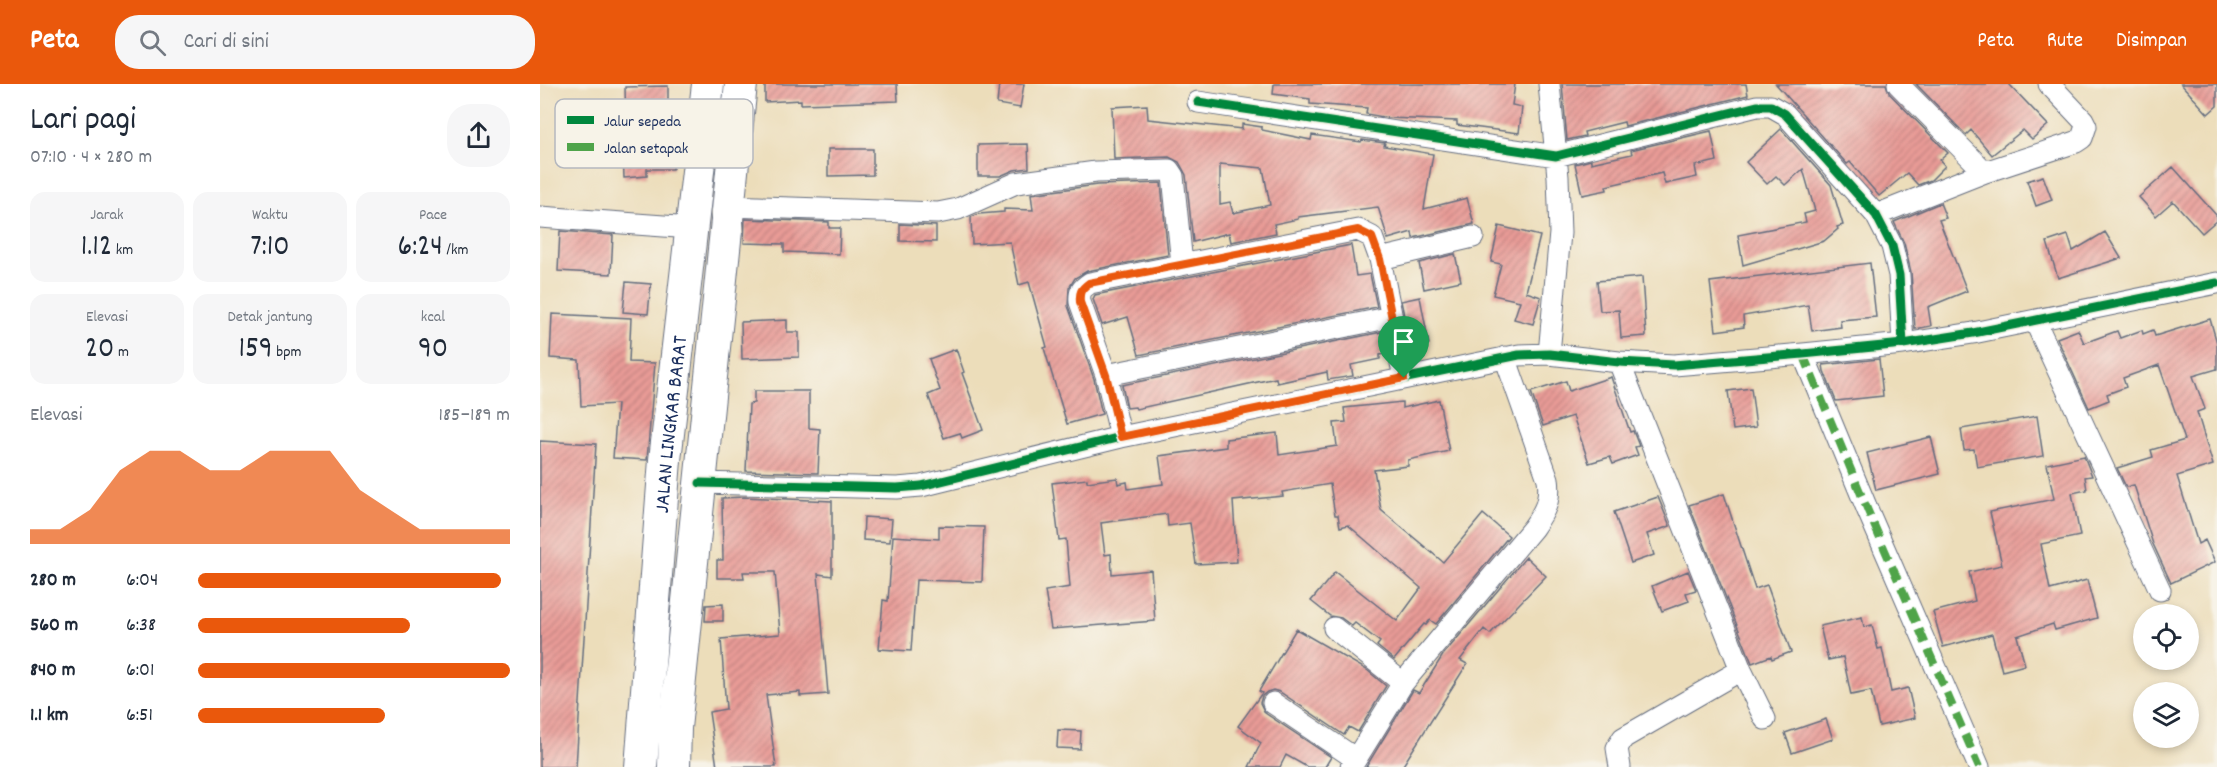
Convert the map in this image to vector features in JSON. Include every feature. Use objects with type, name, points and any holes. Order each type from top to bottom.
[{"type":"highway","name":"JALAN LINGKAR BARAT","points":[[706,99],[708,84]]},
{"type":"highway","name":"JALAN LINGKAR BARAT","points":[[740,99],[741,84]]},
{"type":"highway","name":"JALAN LINGKAR BARAT","points":[[641,767],[664,472],[699,168]]},
{"type":"highway","name":"JALAN LINGKAR BARAT","points":[[674,767],[675,728],[733,168]]},
{"type":"highway","points":[[677,365],[712,371]]},
{"type":"highway","points":[[671,414],[707,417]]},
{"type":"street","points":[[1548,84],[1556,156],[1560,233],[1549,354]]},
{"type":"street","points":[[1898,84],[1985,172]]},
{"type":"street","points":[[1876,215],[1985,172],[2082,138],[2086,126],[2083,120],[2049,84]]},
{"type":"street","points":[[1198,102],[1556,156],[1756,106],[1771,106],[1785,114],[1876,215],[1892,246],[1897,262],[1903,344]]},
{"type":"street","points":[[729,206],[938,213],[958,209],[1016,183],[1096,172],[1169,170],[1173,176],[1182,264]]},
{"type":"street","points":[[540,217],[692,228]]},
{"type":"street","points":[[1121,437],[1106,375],[1080,302],[1079,294],[1082,288],[1089,283],[1358,230],[1372,237],[1380,259],[1404,378]]},
{"type":"street","points":[[1380,259],[1473,237]]},
{"type":"street","points":[[700,483],[910,488],[1121,437],[1505,357],[1549,354],[1619,362],[1674,365],[1903,344],[2035,321],[2217,283]]},
{"type":"street","points":[[1106,375],[1392,316]]},
{"type":"street","points":[[2035,321],[2160,590]]},
{"type":"street","points":[[1803,354],[1979,767]]},
{"type":"street","points":[[1273,703],[1354,763],[1403,683],[1533,528],[1548,503],[1550,496],[1548,479],[1505,357]]},
{"type":"street","points":[[1619,362],[1741,670],[1765,719]]},
{"type":"street","points":[[1334,628],[1403,683]]},
{"type":"street","points":[[1620,767],[1617,748],[1623,738],[1741,670]]},
{"type":"building","points":[[765,84],[897,84],[898,101],[801,104],[801,100],[765,102]]},
{"type":"building","points":[[999,84],[1024,84],[1020,108],[997,104]]},
{"type":"building","points":[[1274,84],[1515,84],[1512,105],[1522,107],[1519,133],[1457,125],[1457,121],[1389,118],[1366,114],[1367,108],[1310,104],[1310,99],[1273,94]]},
{"type":"building","points":[[1562,84],[1746,84],[1748,95],[1625,126],[1624,122],[1584,132],[1585,136],[1567,140]]},
{"type":"building","points":[[1776,84],[1886,84],[1889,93],[1948,153],[1940,160],[1945,166],[1931,180],[1918,185],[1907,173],[1879,196],[1850,162],[1847,164]]},
{"type":"building","points":[[1916,84],[2009,84],[2048,125],[2032,139],[2023,130],[1992,155],[1971,130],[1966,135]]},
{"type":"building","points":[[2181,84],[2217,84],[2217,106],[2208,114]]},
{"type":"building","points":[[668,86],[668,99],[625,99],[625,87]]},
{"type":"building","points":[[1147,105],[1148,119],[1242,129],[1242,124],[1311,140],[1312,135],[1361,142],[1362,140],[1433,154],[1424,209],[1467,198],[1474,224],[1413,238],[1412,232],[1388,239],[1378,207],[1298,217],[1298,219],[1274,224],[1276,233],[1231,242],[1229,233],[1193,242],[1186,175],[1179,162],[1169,157],[1114,159],[1112,107]],"holes":[[[1220,164],[1263,168],[1270,205],[1233,213],[1230,202],[1220,204]]]},
{"type":"building","points":[[1781,129],[1831,185],[1843,225],[1837,227],[1838,229],[1824,241],[1743,265],[1738,235],[1806,222],[1804,214],[1815,211],[1803,169],[1785,185],[1776,176],[1767,184],[1746,162]]},
{"type":"building","points":[[1711,131],[1717,161],[1695,166],[1697,177],[1665,184],[1662,173],[1606,186],[1607,190],[1582,195],[1575,164],[1632,154],[1631,150]]},
{"type":"building","points":[[1028,144],[1029,168],[1014,170],[1000,176],[978,176],[978,145]]},
{"type":"building","points":[[828,149],[873,149],[873,175],[828,176]]},
{"type":"building","points":[[2173,167],[2217,216],[2217,220],[2202,233],[2173,201],[2156,216],[2139,197]]},
{"type":"building","points":[[624,168],[673,168],[647,169],[647,176],[624,178]]},
{"type":"building","points":[[2043,176],[2052,200],[2036,206],[2027,181]]},
{"type":"building","points":[[1161,183],[1168,255],[1087,271],[1075,278],[1069,288],[1068,306],[1094,379],[1102,414],[1067,424],[1044,348],[1047,347],[1029,282],[1019,285],[1010,242],[972,244],[971,217],[1004,212],[1004,209],[1033,210],[1031,194],[1097,185]]},
{"type":"building","points":[[1940,203],[1946,218],[1939,220],[1967,291],[1928,307],[1931,326],[1915,329],[1911,272],[1904,243],[1894,222]]},
{"type":"building","points":[[745,219],[829,222],[829,228],[840,228],[839,254],[784,252],[784,244],[744,243]]},
{"type":"building","points":[[900,224],[936,226],[936,242],[900,241]]},
{"type":"building","points":[[1499,226],[1540,236],[1526,292],[1541,297],[1533,324],[1514,319],[1520,301],[1493,295],[1501,264],[1491,262]]},
{"type":"building","points":[[560,231],[613,235],[611,274],[558,271]]},
{"type":"building","points":[[2105,232],[2121,258],[2058,278],[2047,242],[2068,235],[2073,251]]},
{"type":"building","points":[[1351,245],[1356,276],[1370,274],[1377,307],[1139,355],[1128,317],[1102,325],[1093,299],[1095,295]]},
{"type":"building","points":[[1455,254],[1461,281],[1424,289],[1419,263]]},
{"type":"building","points":[[1870,263],[1876,317],[1840,320],[1841,327],[1812,331],[1808,305],[1743,316],[1744,327],[1716,331],[1710,282]]},
{"type":"building","points":[[1642,277],[1646,336],[1621,338],[1619,310],[1600,311],[1597,281]]},
{"type":"building","points":[[626,282],[651,284],[648,314],[623,312]]},
{"type":"building","points":[[1420,297],[1429,344],[1411,348],[1401,301]]},
{"type":"building","points":[[552,314],[631,318],[629,362],[655,363],[647,460],[613,458],[617,404],[581,406],[579,360],[550,358]]},
{"type":"building","points":[[2210,319],[2217,343],[2217,369],[2193,376],[2205,409],[2197,412],[2213,465],[2177,476],[2198,544],[2205,540],[2215,562],[2171,583],[2153,544],[2134,485],[2126,487],[2117,468],[2153,457],[2151,450],[2185,440],[2159,365],[2123,378],[2126,387],[2107,394],[2109,400],[2089,408],[2057,338],[2078,330],[2084,343],[2117,331],[2120,338],[2142,330],[2143,334],[2153,330],[2155,336]]},
{"type":"building","points":[[787,320],[787,332],[799,332],[799,357],[742,359],[741,322]]},
{"type":"building","points":[[1382,332],[1386,354],[1380,355],[1380,359],[1351,365],[1353,376],[1328,380],[1327,372],[1277,383],[1276,378],[1136,409],[1135,407],[1127,408],[1122,385]]},
{"type":"building","points":[[956,349],[964,372],[962,373],[983,430],[962,438],[960,433],[944,438],[928,395],[940,390],[929,359]]},
{"type":"building","points":[[1879,359],[1883,396],[1836,401],[1823,365]]},
{"type":"building","points":[[1611,377],[1630,432],[1633,431],[1639,446],[1635,447],[1638,455],[1613,464],[1610,457],[1589,463],[1573,416],[1543,426],[1531,392],[1566,381],[1569,391]]},
{"type":"building","points":[[1751,388],[1756,427],[1733,430],[1728,391]]},
{"type":"building","points":[[754,391],[809,391],[809,428],[820,429],[818,473],[746,471],[749,404],[754,403]]},
{"type":"building","points":[[1439,400],[1449,451],[1408,460],[1408,466],[1374,470],[1381,510],[1443,562],[1483,514],[1509,536],[1436,624],[1430,620],[1426,625],[1424,624],[1394,660],[1377,646],[1380,642],[1355,623],[1352,626],[1341,618],[1330,616],[1311,601],[1335,572],[1397,621],[1421,588],[1348,525],[1340,527],[1338,515],[1335,515],[1330,484],[1282,492],[1283,496],[1233,501],[1237,562],[1196,564],[1190,523],[1168,526],[1167,514],[1101,523],[1105,555],[1111,554],[1112,574],[1151,570],[1155,621],[1051,629],[1045,591],[1070,587],[1066,539],[1059,540],[1052,483],[1117,478],[1118,484],[1127,482],[1128,489],[1163,484],[1159,456],[1226,447],[1226,439],[1277,433],[1279,455],[1337,446],[1334,423],[1346,422],[1344,408],[1402,402],[1402,408]]},
{"type":"building","points":[[2037,416],[2043,456],[1977,467],[1974,449],[1964,450],[1961,429]]},
{"type":"building","points":[[1931,437],[1940,474],[1876,490],[1867,453]]},
{"type":"building","points":[[540,441],[596,444],[576,767],[540,767]]},
{"type":"building","points":[[2084,456],[2092,476],[2085,477],[2087,490],[2072,493],[2080,536],[2041,544],[2050,590],[2087,580],[2097,618],[2055,630],[2053,624],[2017,636],[2025,665],[2002,671],[1992,634],[1943,647],[1933,612],[1975,601],[1969,572],[2002,565],[1990,512],[2054,499],[2047,464]]},
{"type":"building","points":[[1724,494],[1755,589],[1767,585],[1791,652],[1772,659],[1771,656],[1752,663],[1689,505]]},
{"type":"building","points":[[1658,497],[1670,526],[1647,534],[1654,555],[1631,563],[1614,512]]},
{"type":"building","points":[[722,498],[832,501],[832,576],[818,574],[828,694],[800,696],[800,692],[766,695],[776,767],[717,767],[709,712],[726,709],[721,639],[780,634],[775,572],[743,572],[744,578],[717,578],[717,560],[723,560]]},
{"type":"building","points":[[864,517],[892,519],[890,542],[863,540]]},
{"type":"building","points":[[939,526],[984,527],[982,582],[916,580],[911,651],[879,649],[883,600],[888,601],[893,536],[939,539]]},
{"type":"building","points":[[1526,557],[1546,576],[1490,634],[1484,629],[1460,660],[1467,664],[1402,767],[1366,767],[1413,690],[1419,693],[1443,655]]},
{"type":"building","points":[[1688,571],[1696,590],[1686,593],[1689,601],[1662,611],[1652,586]]},
{"type":"building","points":[[723,604],[723,621],[705,621],[706,605]]},
{"type":"building","points":[[1862,617],[1864,627],[1872,625],[1878,649],[1882,648],[1891,692],[1908,688],[1915,718],[1879,726],[1871,691],[1851,695],[1843,657],[1828,660],[1820,626]]},
{"type":"building","points":[[1296,629],[1367,670],[1386,686],[1358,732],[1349,727],[1344,735],[1280,692],[1273,690],[1267,692],[1262,696],[1260,703],[1265,713],[1331,757],[1325,767],[1307,767],[1286,755],[1280,767],[1249,767],[1261,743],[1238,726],[1262,693],[1259,691]]},
{"type":"building","points":[[1826,719],[1833,739],[1792,753],[1785,733]]},
{"type":"building","points":[[1058,730],[1081,731],[1080,749],[1057,748]]},
{"type":"marked path","points":[[1803,354],[1979,767]]},
{"type":"cycle path","points":[[1198,102],[1556,156],[1757,106],[1771,106],[1785,114],[1876,215],[1892,246],[1899,275],[1903,344]]},
{"type":"cycle path","points":[[700,483],[897,488],[921,486],[1121,437],[1519,355],[1549,354],[1619,362],[1674,365],[1903,344],[1973,333],[2217,283]]},
{"type":"route","points":[[1358,230],[1364,231],[1375,242],[1380,259],[1404,378],[1121,437],[1106,375],[1079,294],[1082,288],[1089,283],[1358,230]]}]
